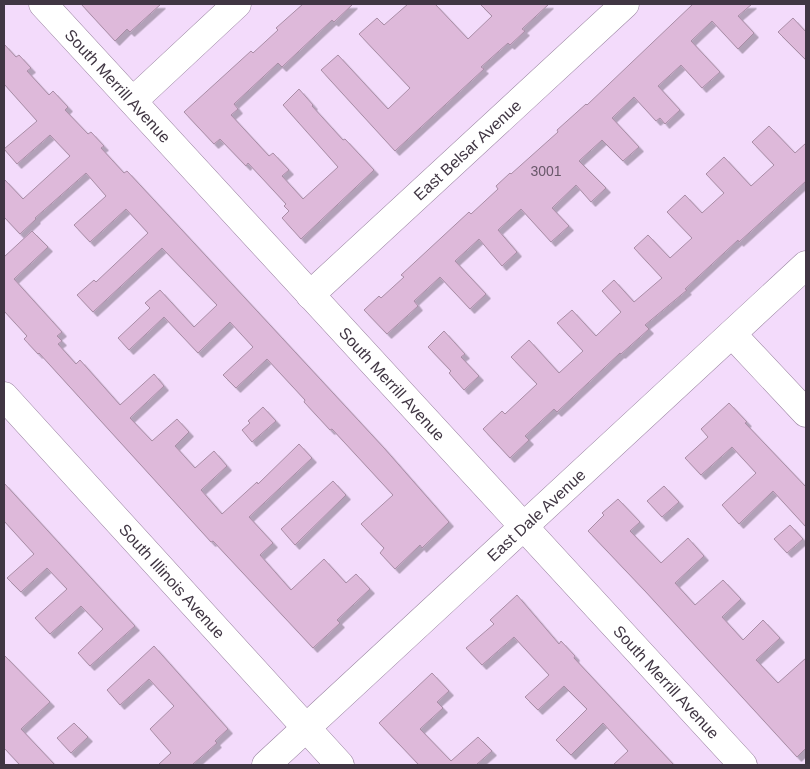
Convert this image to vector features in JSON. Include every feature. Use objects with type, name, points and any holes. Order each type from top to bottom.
[{"type":"street","name":"South Merrill Avenue","points":[[43,4],[743,765]]},
{"type":"street","points":[[133,101],[237,4]]},
{"type":"street","name":"East Belsar Avenue","points":[[310,295],[625,4]]},
{"type":"street","name":"East Dale Avenue","points":[[266,765],[806,265]]},
{"type":"street","points":[[732,334],[806,413]]},
{"type":"street","name":"South Illinois Avenue","points":[[4,396],[340,765]]},
{"type":"building","points":[[81,4],[161,4],[130,32],[127,29],[115,41]]},
{"type":"building","points":[[303,4],[353,4],[334,22],[332,20],[282,67],[278,63],[234,104],[238,109],[231,115],[269,156],[273,153],[289,170],[282,176],[303,199],[338,167],[283,105],[299,89],[343,140],[345,139],[374,170],[301,239],[282,218],[289,211],[284,206],[286,204],[248,163],[246,166],[220,139],[214,144],[184,112],[251,51],[253,53],[278,30],[276,28]]},
{"type":"building","points":[[408,4],[435,4],[468,39],[492,16],[480,4],[549,4],[522,29],[525,31],[481,67],[484,69],[395,151],[321,70],[338,55],[388,109],[410,88],[359,34],[377,18],[384,25]]},
{"type":"building","points":[[693,4],[752,4],[738,16],[754,33],[738,49],[712,21],[691,41],[720,72],[702,88],[681,65],[658,86],[680,110],[665,124],[660,118],[656,121],[634,97],[612,118],[639,147],[623,161],[602,140],[579,161],[606,188],[591,202],[576,185],[552,208],[569,226],[551,242],[521,209],[498,230],[517,252],[502,266],[479,239],[455,261],[486,294],[470,309],[440,277],[414,301],[418,306],[387,334],[364,310],[379,296],[381,298],[404,277],[401,275],[469,212],[471,214],[498,189],[496,186],[558,132],[557,130],[587,105]]},
{"type":"building","points":[[793,18],[806,32],[806,60],[778,32]]},
{"type":"building","points":[[4,44],[16,57],[19,55],[31,68],[27,71],[49,95],[53,91],[68,107],[65,110],[88,134],[91,132],[104,146],[101,148],[124,173],[127,171],[181,229],[384,448],[449,522],[422,548],[420,545],[395,569],[380,553],[384,548],[361,524],[393,495],[332,429],[330,430],[304,402],[305,400],[267,359],[236,388],[223,375],[253,347],[230,322],[198,353],[164,317],[129,350],[118,338],[150,308],[145,303],[160,290],[194,327],[217,305],[162,248],[93,312],[77,295],[94,280],[96,282],[148,233],[126,209],[90,242],[74,225],[106,196],[86,173],[35,218],[20,234],[4,217],[4,179],[23,199],[70,156],[50,135],[17,164],[4,149],[37,121],[4,84]]},
{"type":"building","points":[[769,126],[795,153],[806,143],[806,181],[739,242],[738,240],[685,289],[687,290],[645,325],[649,329],[620,353],[557,412],[554,409],[525,436],[529,440],[510,458],[483,429],[502,411],[505,414],[537,384],[511,357],[529,340],[559,373],[583,351],[557,323],[572,310],[596,336],[621,312],[602,291],[614,280],[634,302],[662,278],[634,248],[648,235],[670,258],[692,238],[667,212],[685,195],[702,213],[724,193],[706,174],[724,157],[751,186],[774,165],[752,142]]},
{"type":"building","points":[[32,231],[48,247],[14,279],[62,332],[57,336],[62,341],[58,344],[76,364],[80,360],[120,405],[154,374],[164,386],[130,418],[152,441],[177,419],[189,432],[175,446],[195,468],[214,451],[227,466],[201,490],[222,514],[257,482],[258,484],[299,444],[312,458],[249,517],[273,543],[260,555],[291,590],[324,559],[346,583],[356,574],[370,589],[337,620],[340,623],[313,648],[213,541],[211,542],[39,353],[24,339],[27,336],[4,311],[4,257]]},
{"type":"building","points":[[444,331],[465,354],[461,357],[479,376],[464,390],[449,373],[451,371],[428,347]]},
{"type":"building","points":[[729,403],[747,422],[745,423],[806,487],[806,527],[773,491],[739,524],[722,505],[756,473],[732,447],[701,475],[685,458],[708,437],[701,429]]},
{"type":"building","points":[[263,407],[276,421],[252,442],[242,430],[250,423],[248,421]]},
{"type":"building","points":[[333,481],[346,495],[295,545],[281,529]]},
{"type":"building","points":[[4,483],[135,626],[90,666],[78,653],[103,629],[81,606],[50,634],[35,618],[67,589],[47,568],[21,592],[7,578],[34,554],[4,521]]},
{"type":"building","points":[[664,486],[679,502],[662,517],[647,501]]},
{"type":"building","points":[[618,499],[640,522],[630,531],[661,563],[688,538],[704,556],[675,583],[695,605],[723,580],[741,599],[722,617],[743,640],[763,620],[780,638],[756,660],[778,683],[806,658],[806,748],[797,757],[588,531],[604,515],[602,513]]},
{"type":"building","points":[[790,525],[803,539],[787,553],[774,539]]},
{"type":"building","points":[[517,595],[559,644],[561,641],[575,656],[574,658],[674,765],[613,765],[628,751],[603,723],[571,755],[556,740],[587,709],[564,686],[538,710],[525,697],[549,675],[514,637],[482,665],[466,648],[494,624],[490,620]]},
{"type":"building","points":[[154,646],[228,729],[215,741],[217,743],[192,765],[158,765],[171,753],[150,729],[174,706],[149,679],[120,705],[107,690]]},
{"type":"building","points":[[4,655],[50,702],[21,729],[55,765],[20,765],[4,748]]},
{"type":"building","points":[[432,673],[449,691],[437,702],[443,708],[420,729],[451,761],[478,737],[492,751],[476,765],[419,765],[379,723]]},
{"type":"building","points":[[74,723],[88,737],[71,753],[57,738]]}]
